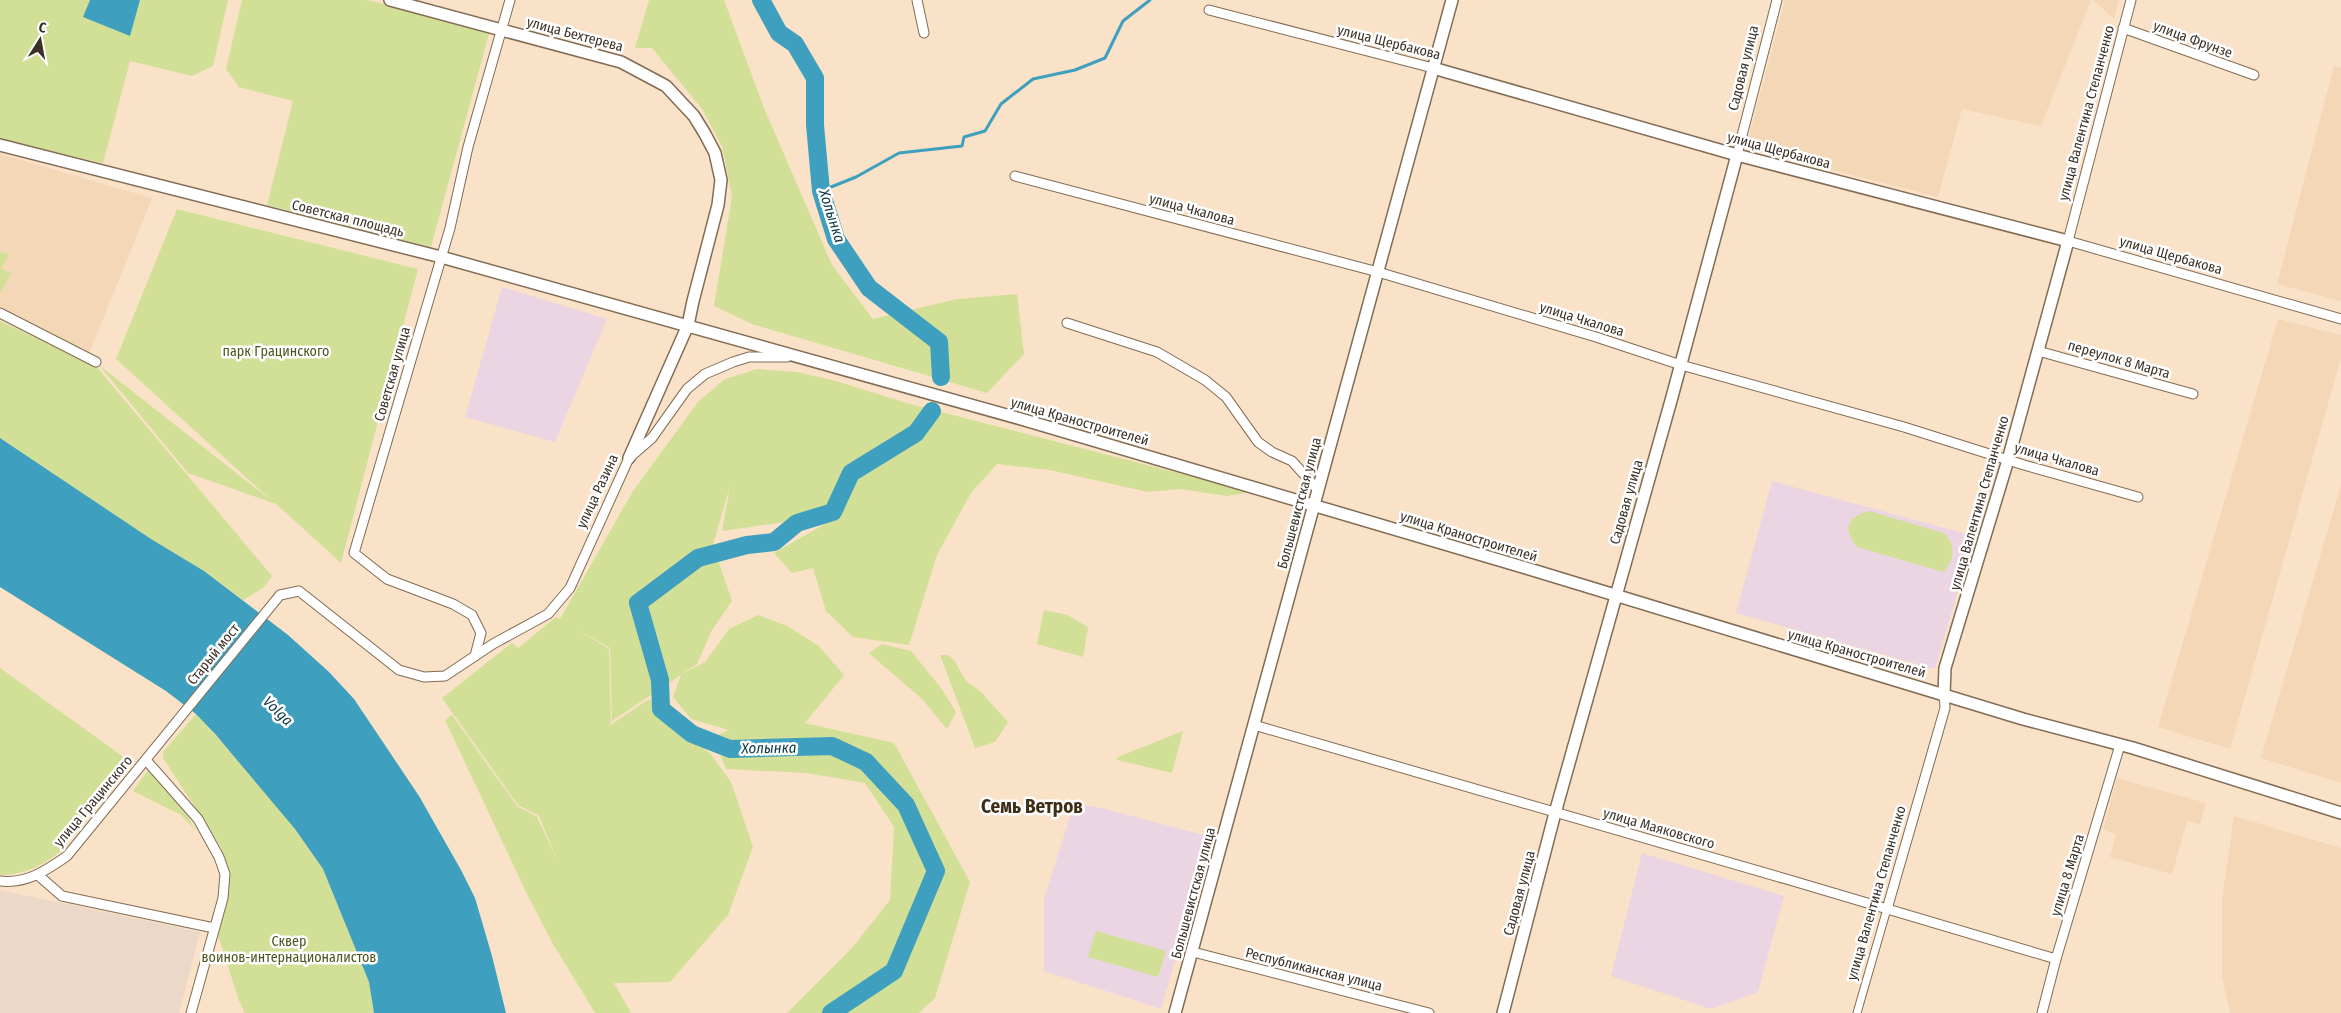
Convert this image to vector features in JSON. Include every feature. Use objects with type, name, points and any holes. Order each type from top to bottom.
[{"type":"street","points":[[390,0],[501,30]]},
{"type":"street","name":"Советская улица","points":[[475,656],[481,633],[472,615],[453,604],[387,579],[354,554],[441,257],[468,147],[510,0]]},
{"type":"street","points":[[917,0],[924,33]]},
{"type":"street","name":"Большевистская улица","points":[[1176,1013],[1452,0]]},
{"type":"street","name":"Садовая улица","points":[[1503,1013],[1555,813],[1680,365],[1777,0]]},
{"type":"street","name":"улица Валентина Степанченко","points":[[1857,1013],[1945,708],[1945,668],[2008,460],[2131,0]]},
{"type":"street","name":"улица Щербакова","points":[[1210,10],[1433,68],[1737,155],[2068,241],[2341,320]]},
{"type":"street","name":"улица Фрунзе","points":[[2123,28],[2254,75]]},
{"type":"street","name":"улица Бехтерева","points":[[501,30],[621,62],[666,86]]},
{"type":"street","name":"улица Разина","points":[[280,594],[299,591],[399,670],[424,677],[445,676],[475,656],[548,614],[570,588],[688,325],[718,205],[720,180],[715,153],[706,134],[694,116],[666,86]]},
{"type":"street","name":"Советская площадь","points":[[0,145],[441,257],[688,325]]},
{"type":"street","name":"улица Чкалова","points":[[1015,176],[1378,272],[1596,336],[1680,365],[1904,427],[2008,460],[2138,497]]},
{"type":"street","points":[[0,313],[96,362]]},
{"type":"street","points":[[1067,323],[1157,352],[1205,380],[1226,396],[1258,442],[1272,452],[1292,462],[1318,490]]},
{"type":"street","name":"улица Краностроителей","points":[[688,325],[1021,419],[2023,719],[2120,745],[2341,813]]},
{"type":"street","name":"переулок 8 Марта","points":[[2038,351],[2193,394]]},
{"type":"street","points":[[629,458],[652,438],[677,401],[705,374],[720,366],[749,357],[777,356],[815,361]]},
{"type":"street","name":"Старый мост","points":[[168,730],[280,594]]},
{"type":"street","name":"улица Маяковского","points":[[1254,725],[2056,959]]},
{"type":"street","name":"улица Грацинского","points":[[0,881],[13,883],[38,876],[66,856],[146,760],[168,730]]},
{"type":"street","name":"улица 8 Марта","points":[[2042,1013],[2056,959],[2120,745]]},
{"type":"street","points":[[146,760],[198,819],[209,837],[225,874],[222,898],[191,1013]]},
{"type":"street","points":[[38,876],[62,896],[214,928]]},
{"type":"street","name":"Республиканская улица","points":[[1193,952],[1429,1013]]},
{"type":"shaded area","points":[[1785,0],[2091,0],[2041,126],[1962,109],[1938,197],[1746,148]]},
{"type":"shaded area","points":[[2093,0],[2119,0],[2114,19]]},
{"type":"shaded area","points":[[2334,66],[2341,68],[2341,301],[2277,284]]},
{"type":"shaded area","points":[[0,154],[152,198],[86,361],[0,315]]},
{"type":"shaded area","points":[[502,287],[607,319],[555,442],[465,417]]},
{"type":"shaded area","points":[[2278,319],[2341,335],[2341,358],[2230,749],[2158,727]]},
{"type":"shaded area","points":[[1772,481],[1974,536],[1935,669],[1736,613]]},
{"type":"shaded area","points":[[2341,485],[2341,783],[2261,758]]},
{"type":"shaded area","points":[[2117,778],[2206,803],[2200,824],[2187,821],[2172,874],[2110,857],[2116,834],[2103,830]]},
{"type":"shaded area","points":[[1074,804],[1102,808],[1211,837],[1161,1009],[1044,971],[1044,899]]},
{"type":"shaded area","points":[[2234,816],[2341,848],[2341,1013],[2230,1013],[2222,976],[2222,900]]},
{"type":"shaded area","points":[[1642,853],[1784,896],[1758,992],[1711,1009],[1611,976]]},
{"type":"shaded area","points":[[0,890],[200,932],[179,1013],[0,1013]]},
{"type":"green space","points":[[0,0],[228,0],[213,66],[192,76],[130,61],[103,163],[0,139]]},
{"type":"green space","points":[[242,0],[367,0],[490,30],[431,247],[267,205],[293,101],[239,87],[226,69]]},
{"type":"green space","points":[[649,0],[724,0],[764,108],[832,265],[873,319],[957,299],[1017,294],[1024,354],[987,393],[752,324],[714,306],[732,197],[722,146],[702,109],[652,48],[635,48]]},
{"type":"green space","name":"парк Грацинского","points":[[177,209],[418,269],[341,563],[276,504],[188,473],[99,365],[272,501],[116,359]]},
{"type":"green space","points":[[0,252],[9,254],[1,269],[11,273],[0,293]]},
{"type":"green space","points":[[0,321],[96,366],[272,576],[263,588],[243,600],[204,571],[151,539],[0,438]]},
{"type":"green space","points":[[757,369],[797,372],[836,381],[910,404],[1252,492],[1227,496],[1180,489],[1148,492],[1050,470],[997,464],[971,493],[937,555],[909,645],[853,637],[826,611],[813,568],[792,573],[774,553],[825,524],[850,491],[852,466],[830,508],[784,522],[722,531],[730,486],[713,545],[732,601],[712,630],[697,664],[682,674],[705,662],[729,629],[758,615],[787,626],[819,646],[844,675],[805,723],[894,743],[970,882],[935,998],[919,1013],[787,1013],[851,949],[890,900],[894,827],[865,783],[807,773],[726,769],[713,737],[729,730],[691,719],[673,697],[681,675],[612,721],[610,648],[577,629],[609,649],[611,723],[609,726],[649,699],[661,717],[710,753],[731,782],[753,847],[728,915],[670,982],[614,983],[631,1013],[595,1013],[553,944],[526,892],[445,720],[452,715],[517,806],[537,817],[558,862],[539,816],[518,805],[442,698],[512,643],[518,648],[556,617],[560,619],[633,491],[698,402],[725,379]]},
{"type":"green space","points":[[1869,511],[1944,533],[1951,542],[1952,547],[1950,563],[1943,572],[1857,547],[1850,535],[1849,524],[1855,517]]},
{"type":"green space","points":[[1044,610],[1067,615],[1088,627],[1083,657],[1037,644]]},
{"type":"green space","points":[[882,644],[911,651],[941,688],[956,712],[947,729],[923,700],[869,653]]},
{"type":"green space","points":[[940,655],[948,655],[954,660],[966,681],[981,692],[1008,722],[995,742],[975,748]]},
{"type":"green space","points":[[0,668],[129,761],[58,853],[31,869],[16,874],[0,875]]},
{"type":"green space","name":"Сквер воинов-интернационалистов","points":[[196,714],[246,769],[295,829],[323,869],[369,982],[374,1013],[245,1013],[239,1001],[218,935],[227,871],[221,847],[163,758],[163,752]]},
{"type":"green space","points":[[1183,731],[1172,773],[1117,760],[1118,757]]},
{"type":"green space","points":[[148,770],[152,772],[184,810],[196,831],[181,815],[133,791]]},
{"type":"green space","points":[[1096,931],[1166,951],[1158,977],[1088,957]]},
{"type":"water","points":[[90,0],[140,0],[130,36],[83,17]]},
{"type":"water","name":"Volga","points":[[0,438],[151,539],[204,571],[288,635],[329,672],[354,699],[419,796],[475,898],[506,1013],[374,1013],[369,982],[323,869],[295,829],[216,735],[196,714],[166,691],[0,587]]},
{"type":"waterway","name":"Холынка","points":[[761,0],[779,33],[795,44],[815,78],[815,125],[821,191],[836,239],[869,288],[939,342],[941,377]]},
{"type":"waterway","points":[[821,191],[856,177],[899,153],[962,146],[964,137],[985,131],[1001,104],[1033,79],[1075,70],[1105,58],[1123,21],[1150,0]]},
{"type":"waterway","name":"Холынка","points":[[831,1013],[894,971],[936,871],[906,805],[866,762],[832,746],[730,749],[692,734],[661,709],[660,680],[638,603],[698,558],[747,545],[774,542],[797,523],[833,512],[851,473],[916,433],[932,411]]},
{"type":"district","name":"Семь Ветров","points":[[1032,806]]}]
